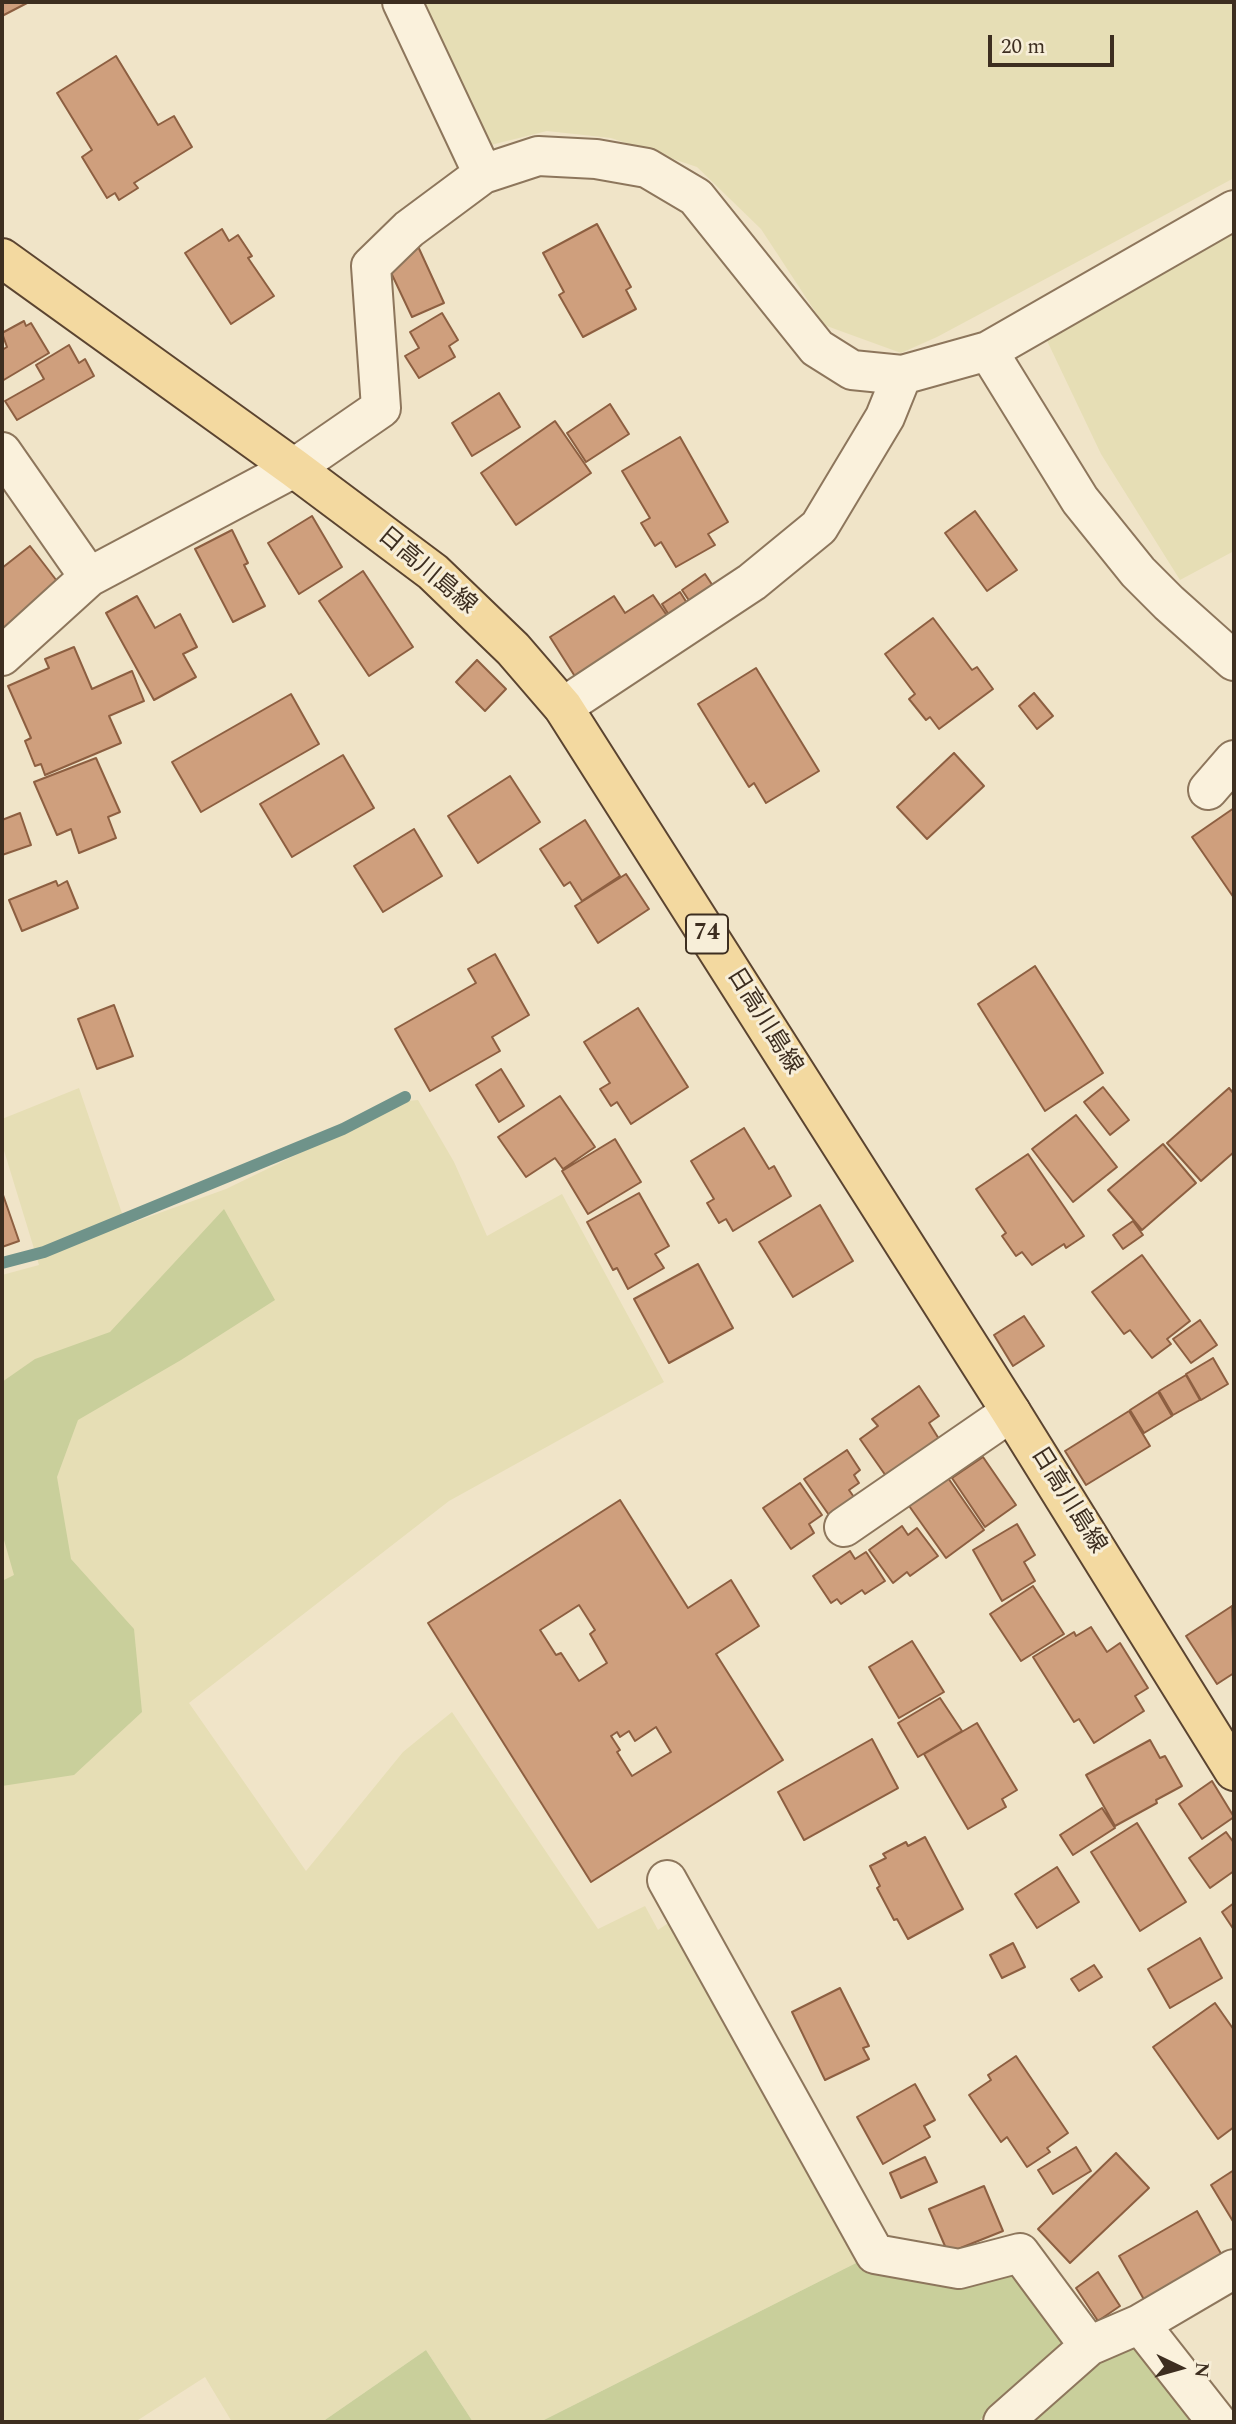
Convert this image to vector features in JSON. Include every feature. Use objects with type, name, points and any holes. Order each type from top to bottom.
[{"type":"main road","name":"日高川島線","points":[[2,258],[294,468],[433,572],[513,649],[562,706],[1011,1412],[1234,1771]]},
{"type":"street","points":[[402,2],[483,174]]},
{"type":"street","points":[[2,656],[89,577],[294,468],[381,408],[371,266],[409,229],[483,174],[538,156],[596,159],[647,168],[696,197],[817,348],[852,370],[902,375],[988,351],[1234,210]]},
{"type":"street","points":[[988,351],[1080,500],[1138,572],[1234,661]]},
{"type":"street","points":[[562,706],[752,582],[819,527],[885,417],[902,375]]},
{"type":"street","points":[[2,452],[89,577]]},
{"type":"street","points":[[1208,790],[1234,760]]},
{"type":"street","points":[[844,1527],[1011,1412]]},
{"type":"street","points":[[667,1880],[875,2254],[959,2269],[1020,2253],[1089,2346]]},
{"type":"street","points":[[1003,2422],[1089,2346],[1140,2324],[1234,2269]]},
{"type":"street","points":[[1140,2324],[1217,2422]]},
{"type":"shaded area","points":[[421,2],[1234,2],[1234,178],[937,337],[901,353],[824,325],[761,229],[697,167],[611,138],[547,131],[487,146]]},
{"type":"shaded area","points":[[1234,225],[1234,551],[1180,580],[1101,454],[1040,326]]},
{"type":"shaded area","points":[[79,1088],[126,1225],[226,1189],[407,1101],[418,1100],[454,1162],[487,1236],[562,1194],[664,1382],[449,1501],[189,1703],[306,1871],[403,1752],[452,1712],[598,1929],[645,1906],[658,1930],[677,1917],[862,2260],[540,2422],[473,2422],[426,2350],[322,2422],[232,2422],[205,2377],[135,2422],[2,2422],[2,1275],[39,1265],[2,1144],[2,1119]]},
{"type":"green space","points":[[224,1209],[275,1300],[181,1360],[78,1420],[57,1477],[71,1559],[134,1629],[142,1712],[74,1775],[2,1786],[2,1581],[14,1575],[2,1533],[2,1382],[35,1359],[110,1332]]},
{"type":"green space","points":[[862,2260],[1015,2269],[1065,2344],[978,2422],[540,2422]]},
{"type":"green space","points":[[1132,2340],[1197,2422],[1022,2422],[1093,2359]]},
{"type":"green space","points":[[426,2350],[473,2422],[322,2422]]},
{"type":"building","points":[[2,2],[29,2],[2,16]]},
{"type":"building","points":[[116,56],[158,125],[174,116],[192,147],[134,183],[138,188],[119,200],[115,193],[107,198],[82,157],[92,150],[57,93]]},
{"type":"building","points":[[597,224],[631,287],[626,290],[636,309],[583,337],[559,295],[564,292],[543,253]]},
{"type":"building","points":[[222,229],[229,241],[238,235],[252,256],[248,258],[274,296],[231,324],[185,253]]},
{"type":"building","points":[[416,242],[444,303],[412,317],[386,262]]},
{"type":"building","points":[[442,313],[458,340],[449,346],[455,357],[419,378],[405,356],[419,348],[410,332]]},
{"type":"building","points":[[24,321],[26,326],[31,323],[49,353],[2,381],[2,350],[7,347],[2,333]]},
{"type":"building","points":[[69,345],[79,363],[85,359],[94,376],[17,420],[5,401],[44,379],[36,365]]},
{"type":"building","points":[[499,393],[520,427],[472,456],[452,423]]},
{"type":"building","points":[[610,404],[629,434],[586,462],[567,433]]},
{"type":"building","points":[[555,421],[591,473],[516,525],[481,473]]},
{"type":"building","points":[[680,437],[728,522],[708,534],[715,545],[676,567],[661,542],[655,546],[641,523],[650,518],[622,471]]},
{"type":"building","points":[[975,511],[1017,570],[987,591],[945,533]]},
{"type":"building","points":[[312,516],[342,567],[299,594],[268,543]]},
{"type":"building","points":[[232,530],[248,563],[244,565],[265,606],[233,622],[195,549]]},
{"type":"building","points":[[30,546],[60,585],[4,628],[2,568]]},
{"type":"building","points":[[363,571],[413,647],[369,676],[319,601]]},
{"type":"building","points":[[705,574],[715,589],[692,605],[682,590]]},
{"type":"building","points":[[680,592],[692,611],[674,623],[662,604]]},
{"type":"building","points":[[653,595],[672,623],[576,678],[550,637],[614,596],[625,613]]},
{"type":"building","points":[[137,596],[155,628],[180,614],[197,647],[183,654],[196,677],[154,700],[106,613]]},
{"type":"building","points":[[933,618],[972,670],[977,667],[993,689],[939,729],[930,717],[926,720],[909,699],[915,694],[885,654]]},
{"type":"building","points":[[74,647],[92,689],[132,671],[144,701],[109,716],[121,743],[45,775],[41,764],[35,766],[25,741],[31,738],[8,686],[49,668],[45,659]]},
{"type":"building","points":[[477,660],[506,689],[485,711],[456,682]]},
{"type":"building","points":[[756,668],[819,771],[766,803],[754,783],[749,787],[698,704]]},
{"type":"building","points":[[1034,693],[1053,716],[1037,729],[1019,706]]},
{"type":"building","points":[[291,694],[319,744],[201,812],[172,762]]},
{"type":"building","points":[[954,753],[984,786],[927,839],[897,807]]},
{"type":"building","points":[[343,755],[374,808],[292,857],[260,804]]},
{"type":"building","points":[[96,758],[120,812],[108,817],[116,838],[79,853],[71,829],[57,835],[34,782]]},
{"type":"building","points":[[510,776],[540,822],[478,863],[448,816]]},
{"type":"building","points":[[1234,808],[1234,898],[1192,837]]},
{"type":"building","points":[[20,813],[31,845],[2,855],[2,820]]},
{"type":"building","points":[[585,820],[620,876],[582,901],[570,882],[564,886],[540,849]]},
{"type":"building","points":[[414,829],[442,876],[383,912],[354,866]]},
{"type":"building","points":[[626,874],[649,909],[598,943],[575,906]]},
{"type":"building","points":[[56,881],[58,886],[67,881],[78,908],[22,931],[9,900]]},
{"type":"building","points":[[495,954],[529,1015],[492,1037],[500,1051],[430,1091],[395,1029],[476,983],[468,969]]},
{"type":"building","points":[[1035,966],[1103,1073],[1045,1111],[978,1004]]},
{"type":"building","points":[[114,1005],[133,1056],[97,1069],[78,1019]]},
{"type":"building","points":[[638,1008],[688,1087],[631,1124],[617,1102],[611,1106],[600,1089],[610,1083],[584,1042]]},
{"type":"building","points":[[501,1069],[524,1106],[499,1122],[476,1085]]},
{"type":"building","points":[[1103,1087],[1129,1120],[1110,1135],[1084,1102]]},
{"type":"building","points":[[1229,1088],[1234,1094],[1234,1152],[1201,1181],[1167,1143]]},
{"type":"building","points":[[560,1096],[595,1147],[563,1169],[555,1158],[526,1177],[498,1137]]},
{"type":"building","points":[[1076,1115],[1117,1167],[1073,1202],[1032,1149]]},
{"type":"building","points":[[744,1128],[769,1169],[774,1166],[791,1196],[733,1231],[726,1219],[719,1223],[707,1203],[714,1199],[691,1161]]},
{"type":"building","points":[[615,1139],[641,1182],[588,1214],[562,1171]]},
{"type":"building","points":[[1163,1144],[1196,1183],[1142,1230],[1108,1190]]},
{"type":"building","points":[[1028,1154],[1084,1236],[1066,1248],[1064,1244],[1032,1265],[1022,1252],[1016,1256],[1002,1236],[1006,1233],[976,1189]]},
{"type":"building","points":[[2,1192],[19,1241],[2,1247]]},
{"type":"building","points":[[639,1193],[669,1246],[655,1254],[664,1268],[628,1289],[617,1268],[613,1270],[587,1222]]},
{"type":"building","points":[[820,1205],[853,1261],[793,1297],[759,1242]]},
{"type":"building","points":[[1133,1221],[1143,1235],[1123,1249],[1113,1235]]},
{"type":"building","points":[[1142,1255],[1190,1321],[1167,1339],[1171,1344],[1152,1358],[1130,1330],[1124,1334],[1092,1292]]},
{"type":"building","points":[[698,1264],[733,1328],[669,1363],[634,1299]]},
{"type":"building","points":[[1024,1316],[1044,1346],[1013,1366],[994,1335]]},
{"type":"building","points":[[1200,1320],[1217,1345],[1191,1363],[1173,1339]]},
{"type":"building","points":[[1213,1358],[1228,1384],[1201,1400],[1186,1374]]},
{"type":"building","points":[[1186,1375],[1200,1400],[1173,1415],[1159,1391]]},
{"type":"building","points":[[919,1386],[939,1416],[929,1423],[939,1439],[886,1476],[860,1439],[878,1426],[872,1419]]},
{"type":"building","points":[[1158,1392],[1172,1416],[1144,1433],[1130,1410]]},
{"type":"building","points":[[1129,1411],[1150,1446],[1086,1485],[1065,1451]]},
{"type":"building","points":[[847,1450],[860,1470],[854,1475],[859,1483],[849,1490],[856,1500],[831,1518],[804,1479]]},
{"type":"building","points":[[983,1457],[1016,1505],[985,1527],[952,1478]]},
{"type":"building","points":[[946,1475],[984,1530],[946,1558],[907,1503]]},
{"type":"building","points":[[800,1483],[822,1515],[809,1524],[814,1533],[791,1549],[763,1508]]},
{"type":"building","points":[[620,1500],[688,1608],[731,1580],[759,1626],[716,1654],[783,1760],[591,1882],[428,1623]],"holes":[[[579,1605],[595,1630],[590,1634],[607,1663],[579,1681],[561,1653],[556,1655],[540,1630]],[[656,1727],[671,1752],[632,1776],[617,1752],[620,1750],[611,1736],[617,1732],[620,1737],[629,1731],[635,1741]]]},
{"type":"building","points":[[1017,1524],[1035,1555],[1024,1562],[1035,1581],[1002,1601],[973,1550]]},
{"type":"building","points":[[902,1526],[908,1535],[917,1528],[938,1556],[910,1576],[907,1572],[893,1583],[869,1550]]},
{"type":"building","points":[[850,1551],[855,1559],[866,1552],[885,1581],[865,1594],[862,1590],[841,1604],[837,1599],[831,1603],[813,1576]]},
{"type":"building","points":[[1033,1586],[1064,1634],[1021,1661],[990,1614]]},
{"type":"building","points":[[1232,1606],[1234,1673],[1217,1684],[1186,1636]]},
{"type":"building","points":[[1091,1627],[1107,1652],[1120,1643],[1148,1688],[1135,1696],[1144,1711],[1094,1743],[1079,1719],[1074,1722],[1033,1657],[1074,1632],[1076,1636]]},
{"type":"building","points":[[912,1641],[944,1692],[899,1718],[869,1667]]},
{"type":"building","points":[[940,1698],[962,1731],[918,1757],[898,1723]]},
{"type":"building","points":[[977,1723],[1017,1790],[1002,1799],[1006,1807],[968,1829],[924,1754]]},
{"type":"building","points":[[872,1739],[898,1788],[804,1840],[778,1792]]},
{"type":"building","points":[[1150,1740],[1160,1758],[1165,1756],[1182,1786],[1115,1826],[1086,1775]]},
{"type":"building","points":[[1212,1781],[1234,1817],[1202,1839],[1179,1804]]},
{"type":"building","points":[[1102,1808],[1115,1828],[1073,1855],[1060,1835]]},
{"type":"building","points":[[1137,1823],[1186,1902],[1140,1931],[1091,1852]]},
{"type":"building","points":[[1226,1832],[1234,1843],[1234,1871],[1210,1888],[1189,1858]]},
{"type":"building","points":[[925,1837],[963,1909],[908,1939],[877,1888],[880,1886],[870,1866],[886,1858],[883,1854],[906,1842],[908,1846]]},
{"type":"building","points":[[1057,1867],[1079,1902],[1037,1928],[1015,1894]]},
{"type":"building","points":[[1234,1903],[1234,1930],[1222,1912]]},
{"type":"building","points":[[1200,1938],[1222,1978],[1170,2008],[1148,1969]]},
{"type":"building","points":[[1013,1943],[1025,1967],[1002,1978],[990,1955]]},
{"type":"building","points":[[1094,1965],[1102,1977],[1079,1991],[1071,1979]]},
{"type":"building","points":[[840,1988],[869,2046],[863,2048],[869,2059],[825,2080],[792,2012]]},
{"type":"building","points":[[1215,2003],[1234,2030],[1234,2127],[1218,2139],[1153,2047]]},
{"type":"building","points":[[1016,2056],[1068,2133],[1047,2148],[1050,2152],[1027,2167],[1007,2137],[1001,2142],[969,2095],[991,2080],[988,2075]]},
{"type":"building","points":[[915,2084],[935,2120],[924,2126],[930,2137],[883,2164],[857,2117]]},
{"type":"building","points":[[1076,2147],[1091,2171],[1053,2194],[1038,2170]]},
{"type":"building","points":[[1116,2153],[1149,2188],[1070,2263],[1038,2229]]},
{"type":"building","points":[[925,2157],[937,2182],[901,2198],[890,2173]]},
{"type":"building","points":[[1234,2170],[1234,2223],[1211,2185]]},
{"type":"building","points":[[984,2186],[1003,2231],[948,2253],[929,2209]]},
{"type":"building","points":[[1197,2211],[1224,2259],[1146,2303],[1119,2256]]},
{"type":"building","points":[[1098,2272],[1120,2306],[1098,2321],[1076,2288]]},
{"type":"waterway","points":[[2,1263],[44,1252],[343,1129],[405,1097]]}]
